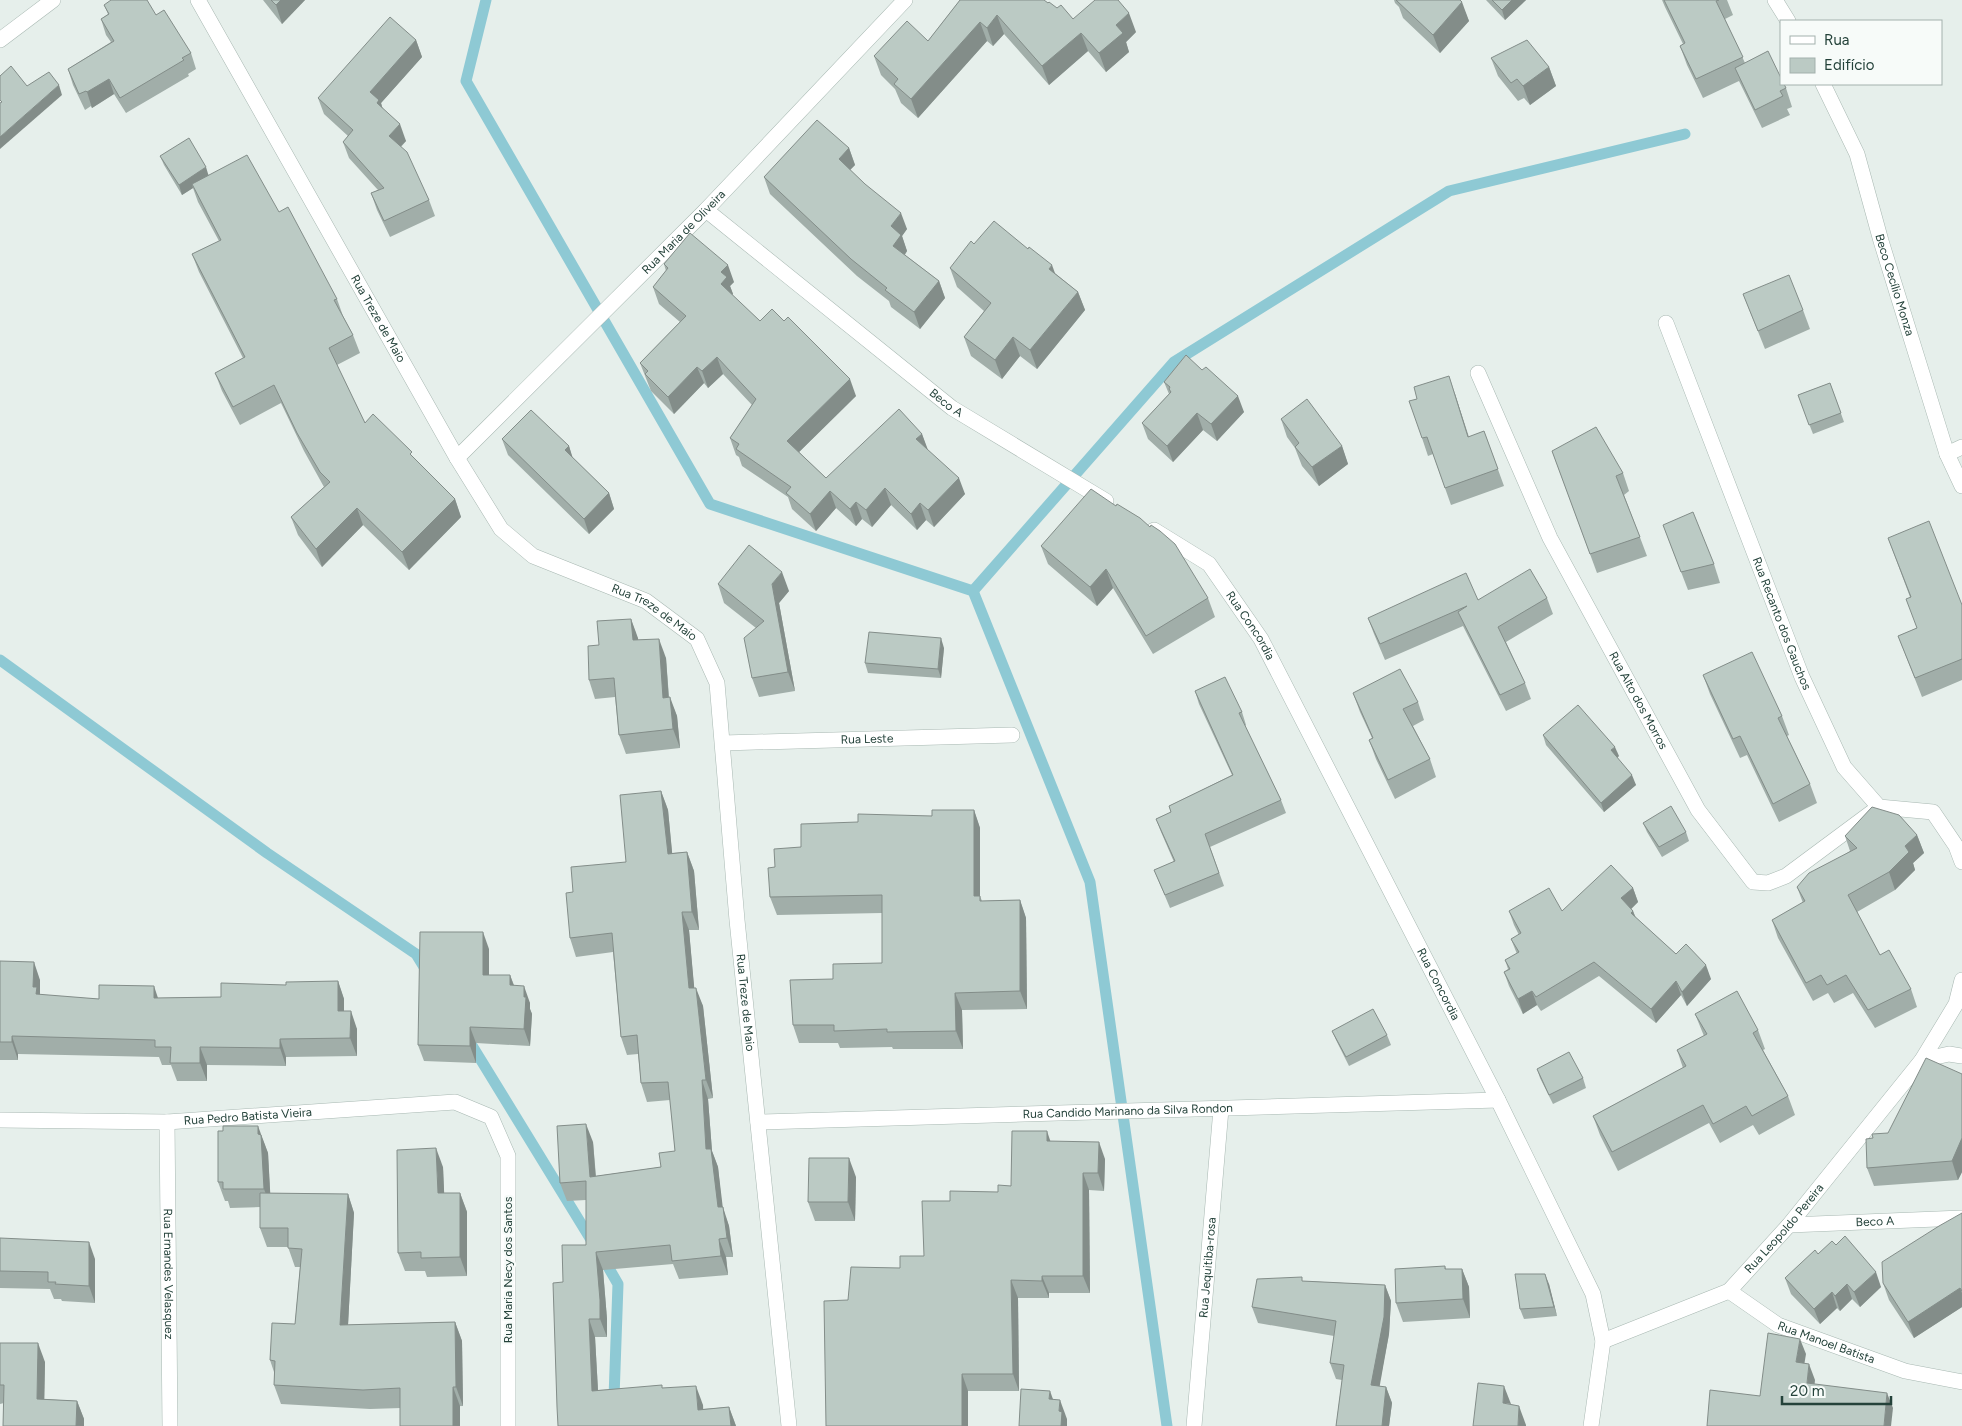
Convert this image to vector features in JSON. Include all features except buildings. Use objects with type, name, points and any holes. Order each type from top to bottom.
[{"type":"street","points":[[0,40],[53,0]]},
{"type":"street","name":"Rua Treze de Maio","points":[[198,0],[457,458],[502,529],[533,556],[646,602],[697,639],[717,683],[737,920],[789,1426]]},
{"type":"street","name":"Rua Maria de Oliveira","points":[[457,458],[706,210],[905,0]]},
{"type":"street","points":[[1775,0],[1787,20]]},
{"type":"street","name":"Beco Cecílio Monza","points":[[1823,85],[1856,154],[1947,454],[1962,486]]},
{"type":"street","name":"Beco A","points":[[706,210],[952,408],[1118,508]]},
{"type":"street","name":"Rua Recanto dos Gauchos","points":[[1666,323],[1802,677],[1844,767],[1879,807]]},
{"type":"street","name":"Rua Alto dos Morros","points":[[1478,373],[1559,556],[1698,810],[1753,882],[1768,882],[1786,876],[1879,807]]},
{"type":"street","points":[[1947,454],[1962,447]]},
{"type":"street","name":"Rua Concordia","points":[[1143,523],[1209,564],[1261,639],[1498,1100],[1593,1294],[1603,1341],[1591,1426]]},
{"type":"street","name":"Rua Leste","points":[[723,743],[1012,735]]},
{"type":"street","points":[[1879,807],[1933,812],[1956,846],[1962,862]]},
{"type":"street","points":[[1922,1060],[1956,1004],[1962,980]]},
{"type":"street","points":[[1922,1060],[1949,1054],[1962,1056]]},
{"type":"street","name":"Rua Leopoldo Pereira","points":[[1603,1341],[1729,1291],[1789,1225],[1922,1060]]},
{"type":"street","name":"Rua Candido Marinano da Silva Rondon","points":[[758,1122],[1498,1100]]},
{"type":"street","name":"Rua Pedro Batista Vieira","points":[[0,1120],[168,1122],[455,1102],[491,1117]]},
{"type":"street","name":"Rua Jequitiba-rosa","points":[[1194,1426],[1221,1109]]},
{"type":"street","name":"Rua Maria Necy dos Santos","points":[[491,1117],[508,1156],[508,1426]]},
{"type":"street","name":"Rua Ernandes Velasquez","points":[[168,1122],[170,1426]]},
{"type":"street","name":"Beco A","points":[[1789,1225],[1962,1218]]},
{"type":"street","name":"Rua Manoel Batista","points":[[1729,1291],[1778,1325],[1905,1371],[1962,1382]]},
{"type":"waterway","points":[[486,0],[466,81],[710,504],[973,591],[1090,882],[1167,1426]]},
{"type":"waterway","points":[[973,591],[1174,362],[1449,191],[1685,134]]},
{"type":"waterway","points":[[0,660],[267,853],[416,954],[427,972]]},
{"type":"waterway","points":[[468,1039],[593,1243]]},
{"type":"waterway","points":[[603,1258],[618,1284],[613,1426]]}]
